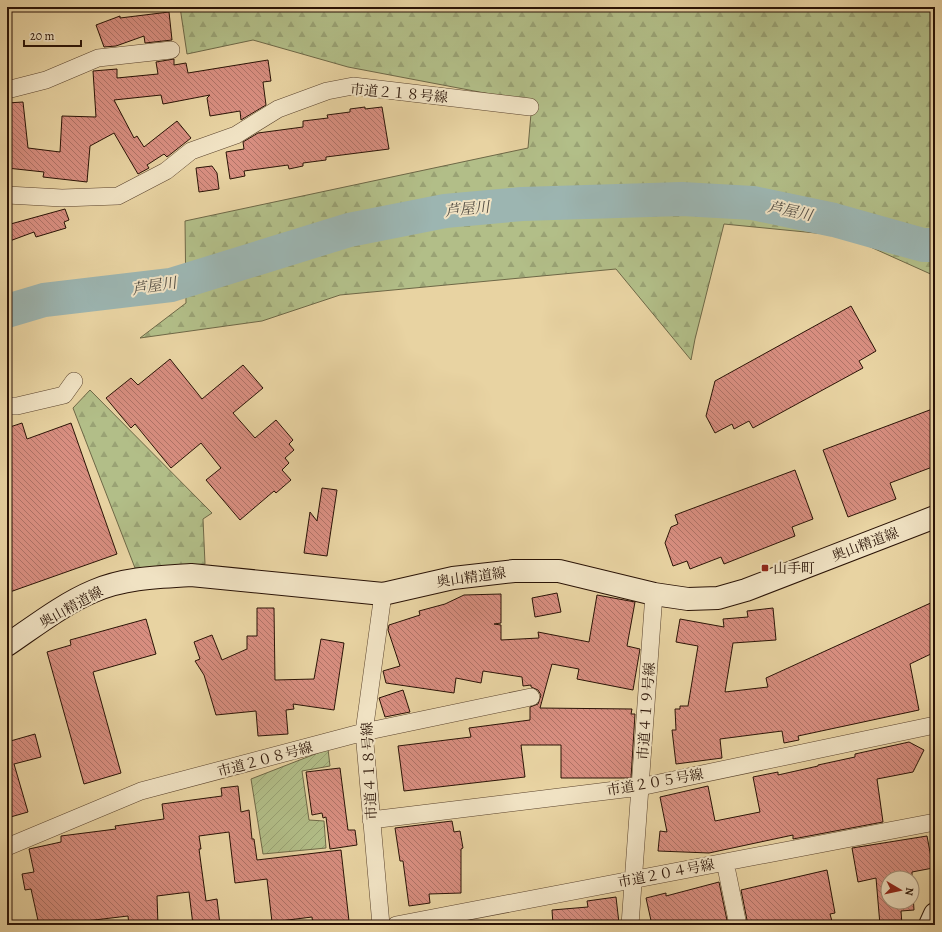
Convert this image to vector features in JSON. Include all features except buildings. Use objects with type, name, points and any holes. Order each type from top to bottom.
[{"type":"main road","name":"奥山精道線","points":[[7,645],[66,606],[94,591],[136,579],[191,575],[383,594],[453,578],[514,571],[559,571],[654,594],[688,599],[718,598],[746,590],[935,516]]},
{"type":"main road","points":[[930,925],[935,914]]},
{"type":"street","points":[[7,90],[46,80],[98,58],[171,50]]},
{"type":"street","name":"市道２１８号線","points":[[7,196],[62,198],[118,196],[166,171],[191,151],[236,135],[278,109],[326,91],[353,86],[530,107]]},
{"type":"street","points":[[10,408],[64,395],[74,381]]},
{"type":"street","name":"市道４１８号線","points":[[381,925],[364,732],[383,594]]},
{"type":"street","name":"市道４１９号線","points":[[630,925],[654,594]]},
{"type":"street","name":"市道２０８号線","points":[[7,847],[141,792],[364,732],[531,696]]},
{"type":"street","name":"市道２０５号線","points":[[371,820],[640,787],[935,725]]},
{"type":"street","name":"市道２０４号線","points":[[396,925],[935,822]]},
{"type":"street","points":[[725,862],[738,925]]},
{"type":"green space","points":[[180,7],[935,7],[935,276],[846,236],[724,224],[691,360],[616,269],[340,295],[262,321],[140,338],[186,303],[185,221],[528,148],[532,102],[348,67],[253,40],[187,54]]},
{"type":"green space","points":[[90,390],[212,513],[203,519],[205,564],[135,568],[73,408]]},
{"type":"green space","points":[[328,749],[330,766],[302,771],[309,820],[324,821],[326,848],[263,854],[251,779]]},
{"type":"waterway","name":"芦屋川","points":[[7,311],[44,300],[171,285],[349,230],[445,211],[522,204],[682,199],[753,203],[834,220],[923,245],[935,245]]},
{"type":"place","name":"山手町","points":[[765,568]]}]
